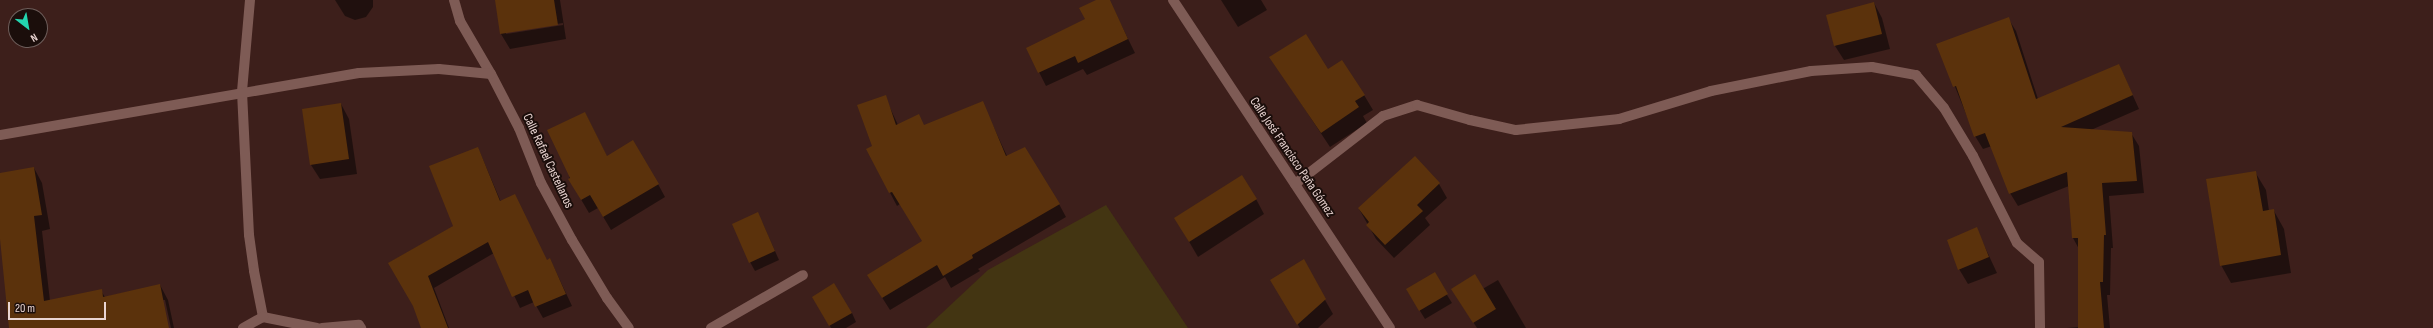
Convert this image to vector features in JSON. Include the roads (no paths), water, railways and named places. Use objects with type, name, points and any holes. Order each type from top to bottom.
[{"type":"street","points":[[250,0],[242,92],[249,235],[254,271],[264,317]]},
{"type":"street","name":"Calle Rafael Castellanos","points":[[454,0],[460,21],[492,74],[519,128],[541,183],[572,240],[629,328]]},
{"type":"street","name":"Calle José Francisco Peña Gómez","points":[[1173,0],[1390,328]]},
{"type":"street","points":[[1295,184],[1383,116],[1417,105],[1470,120],[1516,130],[1619,119],[1712,91],[1811,71],[1872,67],[1916,74],[1944,108],[1973,156],[2017,243],[2039,262],[2040,328]]},
{"type":"street","points":[[0,135],[359,73],[440,69],[492,74]]},
{"type":"street","points":[[711,328],[804,275]]},
{"type":"street","points":[[243,328],[264,317],[317,328]]},
{"type":"street","points":[[322,328],[359,325],[361,328]]}]
